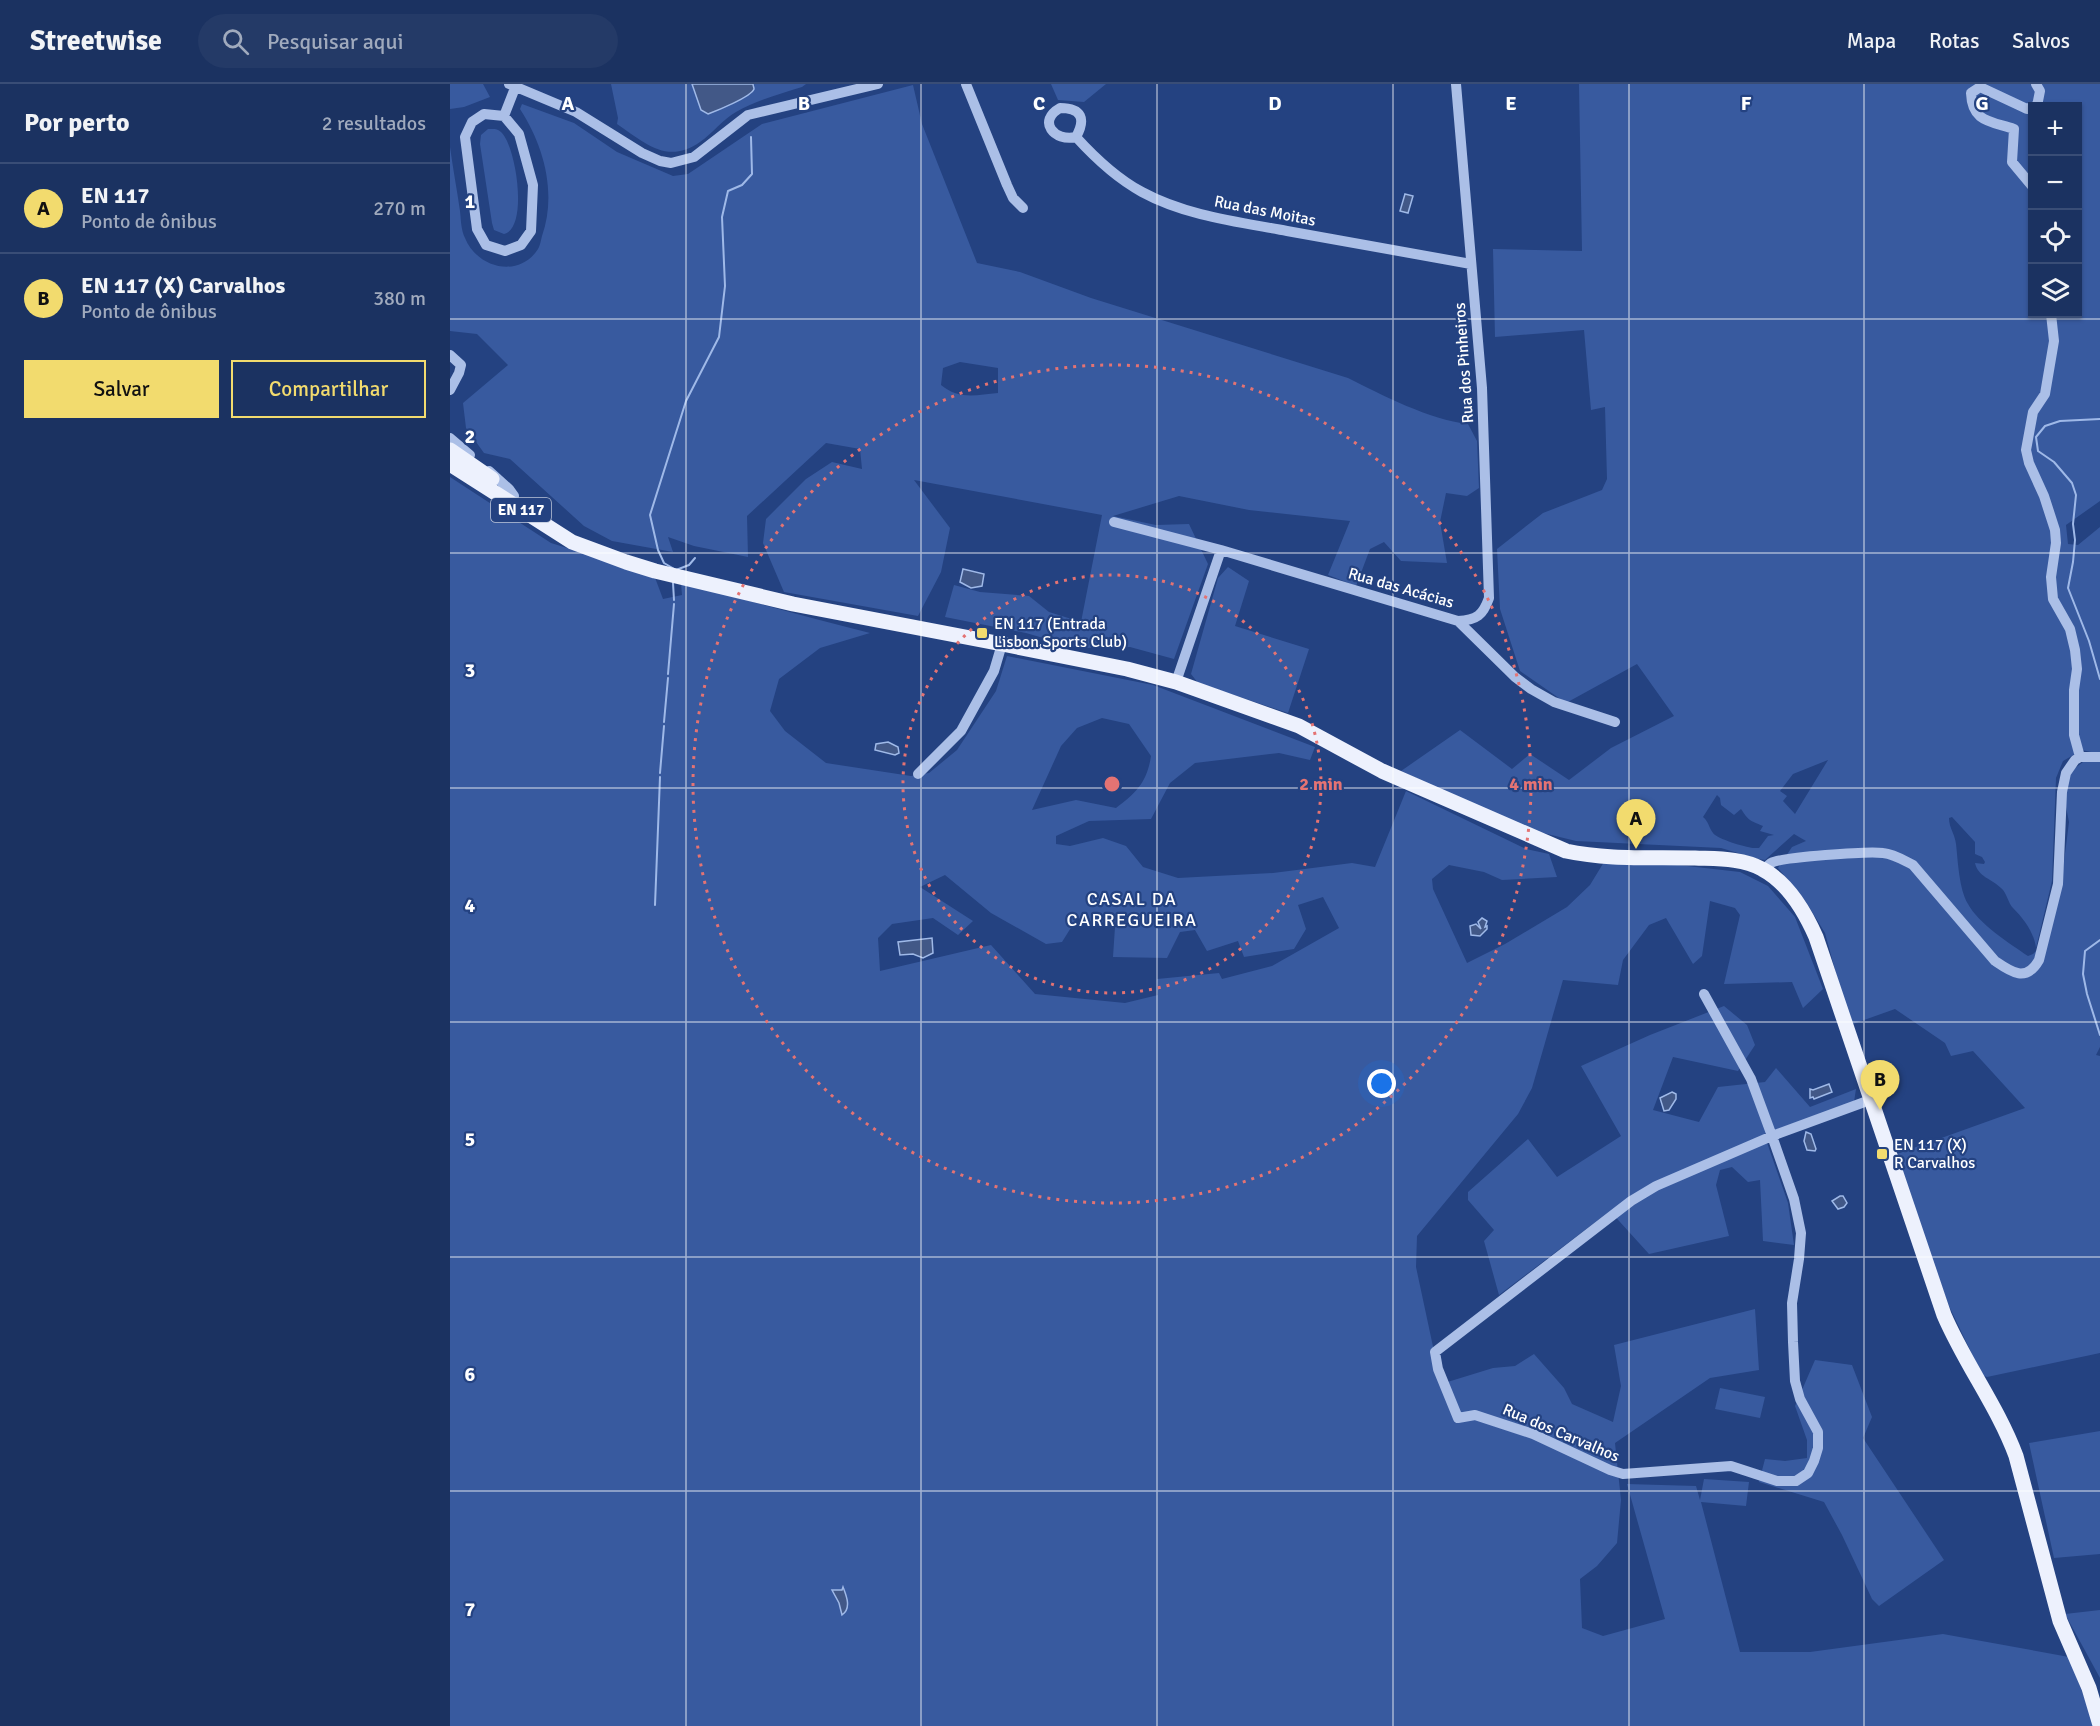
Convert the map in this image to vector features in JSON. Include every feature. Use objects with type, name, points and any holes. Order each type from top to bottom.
[{"type":"main road","name":"EN 117","points":[[450,450],[570,536],[595,551]]},
{"type":"main road","name":"EN 117","points":[[450,464],[572,542],[655,571],[739,592],[1127,669],[1176,682],[1307,730],[1390,774],[1561,849],[1592,855],[1726,859],[1764,870],[1789,892],[1811,926],[1944,1315],[2008,1436],[2016,1456],[2060,1621],[2089,1688],[2100,1725]]},
{"type":"street","points":[[504,116],[512,86],[576,112],[642,153],[671,163],[694,157],[748,115],[878,84]]},
{"type":"street","points":[[966,84],[1007,185],[1013,198],[1023,208]]},
{"type":"street","name":"Rua dos Pinheiros","points":[[1456,84],[1482,388],[1489,598],[1485,610],[1479,617],[1469,621],[1458,621]]},
{"type":"street","points":[[2036,84],[2040,91],[2038,102]]},
{"type":"street","points":[[2028,109],[1980,87],[1971,93],[1972,107],[1978,116],[2014,129],[2012,162],[2028,181]]},
{"type":"street","points":[[484,114],[504,116],[519,134],[533,185],[531,231],[520,245],[505,251],[486,246],[477,229],[465,137],[472,122],[484,114]]},
{"type":"street","name":"Rua das Moitas","points":[[1076,137],[1099,162],[1122,180],[1144,193],[1185,210],[1263,227],[1471,264]]},
{"type":"street","points":[[2051,318],[2054,341],[2045,394],[2033,411],[2026,450],[2028,463],[2044,496],[2055,530],[2056,543],[2051,577],[2053,599],[2070,629],[2075,650],[2077,669],[2074,690],[2074,735],[2080,757]]},
{"type":"street","points":[[450,355],[461,365],[450,390]]},
{"type":"street","points":[[450,438],[496,476],[514,496]]},
{"type":"street","name":"Rua das Acácias","points":[[1114,522],[1221,550],[1458,621],[1515,677],[1531,689],[1554,702],[1615,722]]},
{"type":"street","points":[[1176,682],[1221,550]]},
{"type":"street","points":[[918,774],[961,731],[994,671],[1002,644]]},
{"type":"street","points":[[1764,870],[1771,863],[1788,859],[1868,852],[1898,856],[1913,865],[1995,961],[2011,972],[2027,973],[2039,960],[2058,884],[2062,792],[2066,773],[2080,757],[2100,757]]},
{"type":"street","points":[[1704,994],[1751,1079],[1772,1136]]},
{"type":"street","name":"Rua dos Carvalhos","points":[[1772,1136],[1794,1200],[1801,1233],[1800,1259],[1792,1303],[1795,1381],[1800,1399],[1818,1432],[1818,1448],[1808,1473],[1796,1481],[1777,1481],[1731,1466],[1623,1474],[1533,1434],[1475,1415],[1458,1418],[1442,1380],[1435,1352],[1630,1201],[1656,1186],[1772,1136],[1870,1100]]},
{"type":"shaded area","points":[[450,84],[483,84],[490,97],[464,107],[450,109]]},
{"type":"shaded area","points":[[611,84],[806,84],[736,112],[700,142],[677,152],[657,149],[617,124],[618,118]]},
{"type":"shaded area","points":[[692,84],[753,84],[754,89],[740,100],[708,114],[701,110]]},
{"type":"shaded area","points":[[1051,84],[1106,84],[1084,102],[1058,100]]},
{"type":"shaded area","points":[[1579,84],[2100,84],[2100,501],[2066,525],[2068,544],[2078,545],[2100,527],[2100,754],[2082,750],[2063,761],[2056,778],[2052,881],[2036,948],[2030,931],[2011,906],[2003,890],[1979,872],[1975,863],[1984,864],[1985,862],[1982,857],[1975,854],[1975,842],[1952,817],[1949,818],[1955,840],[1961,883],[1968,904],[1987,926],[2028,956],[2045,948],[2062,877],[2069,822],[2065,802],[2070,772],[2083,762],[2100,760],[2100,1047],[2096,1055],[2100,1056],[2100,1353],[1987,1377],[1982,1375],[1949,1306],[1894,1155],[2025,1108],[1973,1051],[1951,1056],[1945,1043],[1895,1009],[1850,1025],[1825,933],[1806,902],[1778,868],[1792,847],[1806,841],[1794,834],[1765,860],[1721,848],[1576,841],[1527,829],[1401,771],[1460,730],[1512,769],[1530,754],[1569,780],[1611,748],[1674,716],[1637,664],[1566,703],[1520,671],[1500,609],[1497,549],[1543,513],[1602,490],[1607,479],[1605,407],[1591,410],[1584,330],[1495,337],[1493,249],[1582,251]],"holes":[[[1828,760],[1795,814],[1783,801],[1787,796],[1780,791],[1793,774]],[[1717,795],[1721,805],[1734,815],[1741,809],[1750,820],[1763,826],[1760,831],[1774,835],[1768,836],[1759,848],[1753,848],[1725,840],[1713,833],[1703,817]]]},
{"type":"shaded area","points":[[913,85],[922,124],[977,263],[1020,272],[1091,298],[1348,378],[1422,412],[1453,422],[1468,424],[1477,441],[1479,488],[1467,496],[1446,493],[1440,522],[1447,563],[1401,561],[1384,542],[1370,549],[1356,586],[1328,575],[1350,521],[1249,510],[1179,496],[1113,516],[1156,525],[1189,524],[1208,564],[1174,659],[1130,647],[1078,648],[1026,633],[945,617],[954,585],[980,592],[1029,596],[1049,612],[1081,622],[1102,515],[914,480],[950,528],[941,572],[918,616],[784,592],[763,543],[766,519],[806,479],[832,462],[862,469],[860,449],[826,443],[747,516],[748,557],[694,546],[668,537],[673,552],[612,541],[584,526],[510,459],[484,453],[466,428],[463,403],[508,365],[477,334],[450,331],[450,147],[465,238],[479,257],[488,263],[510,267],[530,258],[538,249],[548,203],[546,170],[536,138],[520,109],[522,104],[574,123],[617,152],[673,176],[688,174],[762,124]],"holes":[[[960,362],[998,368],[998,393],[961,395],[941,385],[943,368]]]},
{"type":"shaded area","points":[[488,129],[499,131],[506,140],[518,186],[516,217],[512,228],[504,234],[494,230],[492,223],[480,144],[481,135]]},
{"type":"shaded area","points":[[1405,194],[1413,196],[1408,213],[1400,211]]},
{"type":"shaded area","points":[[450,477],[551,543],[654,575],[663,599],[682,595],[681,583],[870,633],[820,648],[779,679],[770,711],[785,731],[826,763],[911,776],[929,773],[957,750],[996,691],[1007,656],[1153,685],[1315,747],[1310,760],[1279,753],[1195,763],[1170,783],[1151,819],[1089,821],[1056,836],[1056,844],[1070,846],[1103,838],[1126,846],[1143,867],[1178,878],[1273,873],[1352,863],[1375,867],[1406,791],[1526,849],[1549,854],[1557,877],[1502,880],[1484,872],[1449,865],[1432,879],[1433,889],[1467,963],[1505,944],[1567,907],[1590,885],[1604,862],[1652,862],[1740,872],[1768,886],[1795,917],[1823,989],[1803,1008],[1792,982],[1724,984],[1740,915],[1735,908],[1710,901],[1702,956],[1693,964],[1666,918],[1649,925],[1623,960],[1618,985],[1563,980],[1532,1088],[1518,1114],[1417,1236],[1416,1267],[1441,1384],[1493,1368],[1515,1366],[1534,1354],[1564,1388],[1572,1404],[1613,1422],[1621,1386],[1614,1345],[1755,1309],[1759,1370],[1710,1378],[1615,1443],[1621,1500],[1617,1543],[1597,1566],[1580,1579],[1582,1628],[1603,1636],[1665,1619],[1627,1484],[1696,1486],[1700,1500],[1704,1479],[1749,1482],[1746,1506],[1701,1502],[1740,1652],[1810,1652],[1943,1634],[2069,1657],[2095,1726],[450,1726]],"holes":[[[1102,718],[1129,724],[1151,756],[1147,773],[1140,786],[1116,808],[1076,800],[1032,810],[1061,746],[1077,728]],[[945,875],[991,913],[1046,944],[1062,942],[1077,918],[1115,927],[1113,957],[1167,958],[1180,932],[1195,930],[1207,951],[1238,941],[1244,957],[1294,949],[1306,929],[1298,905],[1323,897],[1339,928],[1272,966],[1222,979],[1219,973],[1157,979],[1158,995],[1125,1003],[1035,994],[991,945],[880,971],[878,938],[892,924],[933,918],[958,935],[973,921],[920,887]]]},
{"type":"shaded area","points":[[1228,567],[1249,581],[1235,626],[1309,649],[1288,713],[1198,683],[1191,674],[1218,578]]},
{"type":"shaded area","points":[[963,569],[984,574],[982,586],[971,588],[960,582]]},
{"type":"shaded area","points":[[888,742],[898,747],[899,753],[895,755],[875,750],[876,744]]},
{"type":"shaded area","points":[[1482,918],[1487,921],[1485,927],[1487,926],[1487,929],[1480,936],[1471,935],[1470,926],[1476,924],[1481,929],[1478,922]]},
{"type":"shaded area","points":[[932,938],[933,953],[923,958],[913,954],[900,955],[898,942]]},
{"type":"shaded area","points":[[1724,1006],[1747,1025],[1755,1045],[1738,1071],[1673,1057],[1653,1110],[1699,1122],[1718,1087],[1765,1082],[1776,1068],[1810,1107],[1856,1089],[1854,1102],[1764,1134],[1788,1203],[1794,1245],[1763,1241],[1760,1180],[1748,1182],[1732,1167],[1720,1170],[1716,1185],[1729,1236],[1649,1254],[1610,1211],[1499,1295],[1484,1241],[1494,1230],[1468,1200],[1468,1192],[1528,1139],[1557,1177],[1621,1136],[1581,1066],[1650,1035]]},
{"type":"shaded area","points":[[1829,1084],[1832,1092],[1814,1099],[1810,1098],[1810,1089]]},
{"type":"shaded area","points":[[1672,1092],[1676,1094],[1676,1099],[1669,1110],[1664,1111],[1660,1098]]},
{"type":"shaded area","points":[[1806,1132],[1811,1134],[1815,1151],[1807,1150],[1804,1141]]},
{"type":"shaded area","points":[[1843,1196],[1847,1203],[1838,1209],[1832,1201]]},
{"type":"shaded area","points":[[1815,1360],[1852,1365],[1872,1417],[1863,1438],[1944,1560],[1879,1606],[1872,1599],[1824,1502],[1759,1482],[1765,1459],[1785,1461],[1807,1458],[1807,1440],[1795,1406]]},
{"type":"shaded area","points":[[1720,1388],[1765,1397],[1760,1418],[1715,1409]]},
{"type":"shaded area","points":[[2100,1431],[2100,1554],[2054,1558],[2029,1443]]},
{"type":"shaded area","points":[[843,1587],[848,1605],[842,1615],[832,1590],[842,1590]]},
{"type":"shaded area","points":[[2100,1610],[2100,1678],[2065,1614]]},
{"type":"waterway","points":[[695,558],[689,565],[676,570],[664,563],[658,550],[650,515],[686,401],[719,337],[725,286],[722,217],[728,191],[742,185],[752,174],[751,137]]},
{"type":"waterway","points":[[2100,419],[2060,421],[2045,426],[2036,437],[2038,451],[2054,462],[2072,483],[2076,495],[2073,524],[2075,540],[2068,588],[2089,641],[2100,679]]},
{"type":"waterway","points":[[673,583],[674,600]]},
{"type":"waterway","points":[[668,674],[674,604]]},
{"type":"waterway","points":[[664,722],[668,678]]},
{"type":"waterway","points":[[660,773],[664,726]]},
{"type":"waterway","points":[[655,905],[660,777]]},
{"type":"waterway","points":[[2100,940],[2085,951],[2083,974],[2100,1035]]},
{"type":"place","name":"EN 117 (Entrada Lisbon Sports Club)","points":[[982,633]]},
{"type":"place","name":"EN 117","points":[[1636,849]]},
{"type":"place","name":"EN 117 (X) Carvalhos","points":[[1880,1110]]},
{"type":"place","name":"EN 117 (X) R Carvalhos","points":[[1882,1154]]},
{"type":"district","name":"CASAL DA CARREGUEIRA","points":[[1132,909]]}]
